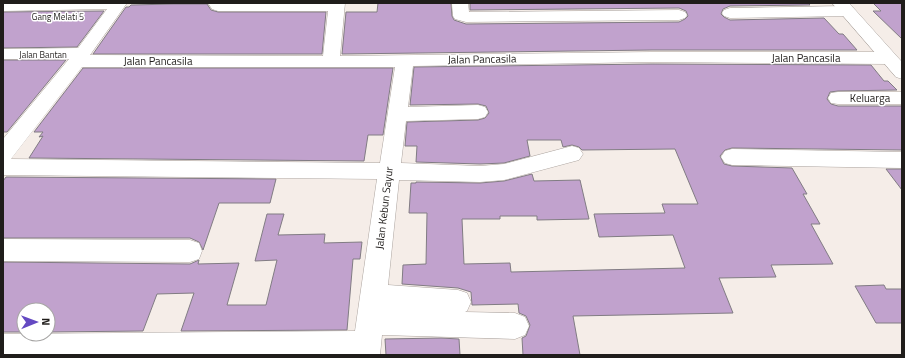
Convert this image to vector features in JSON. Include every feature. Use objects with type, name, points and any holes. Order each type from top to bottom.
[{"type":"main road","points":[[216,3],[218,6],[337,5],[331,62]]},
{"type":"main road","points":[[460,3],[461,15],[466,17],[679,15]]},
{"type":"main road","points":[[5,11],[67,5],[116,7]]},
{"type":"main road","points":[[3,154],[11,134],[80,57],[116,7]]},
{"type":"main road","name":"Gang Melati 5","points":[[5,11],[116,7]]},
{"type":"main road","points":[[730,13],[843,7],[902,73]]},
{"type":"main road","name":"Jalan Bantan","points":[[3,54],[80,57]]},
{"type":"main road","name":"Jalan Pancasila","points":[[80,57],[331,62],[652,57],[888,58]]},
{"type":"main road","name":"Jalan Kebun Sayur","points":[[369,329],[405,60]]},
{"type":"main road","name":"Keluarga","points":[[838,98],[902,98]]},
{"type":"main road","points":[[397,114],[478,112]]},
{"type":"main road","points":[[3,167],[389,171],[480,174],[504,172],[572,154]]},
{"type":"main road","points":[[732,157],[902,160]]},
{"type":"main road","points":[[3,250],[190,251]]},
{"type":"main road","points":[[369,329],[458,302]]},
{"type":"main road","points":[[3,348],[369,329],[515,326]]},
{"type":"building","points":[[378,3],[451,3],[452,16],[454,20],[466,24],[679,22],[688,16],[686,11],[679,8],[470,10],[470,3],[808,3],[810,5],[730,6],[723,9],[721,14],[730,20],[824,18],[839,34],[843,34],[857,50],[652,50],[342,54],[346,12],[377,12]]},
{"type":"building","points":[[873,3],[902,3],[902,39],[873,11],[881,11]]},
{"type":"building","points":[[207,4],[211,10],[218,12],[326,12],[322,54],[93,54],[126,7],[131,5]]},
{"type":"building","points":[[104,11],[77,47],[3,48],[3,12]]},
{"type":"building","points":[[3,60],[66,60],[7,132],[3,132]]},
{"type":"building","points":[[652,64],[871,65],[884,81],[888,81],[897,90],[830,92],[827,99],[831,104],[838,106],[902,106],[902,150],[732,148],[725,150],[720,156],[724,164],[732,166],[792,168],[807,194],[803,194],[820,224],[811,224],[833,264],[771,265],[776,277],[719,278],[733,313],[573,316],[580,355],[523,355],[522,338],[526,336],[530,325],[526,316],[519,313],[518,304],[472,305],[471,292],[458,288],[402,284],[403,265],[426,264],[427,213],[409,213],[411,183],[480,183],[504,181],[532,174],[534,181],[580,180],[589,219],[537,220],[537,216],[500,216],[500,219],[462,219],[464,264],[510,263],[511,272],[685,268],[673,235],[599,237],[594,214],[665,213],[662,204],[698,204],[675,149],[582,150],[579,147],[572,145],[563,147],[561,140],[527,140],[530,156],[504,163],[480,164],[416,162],[417,146],[405,146],[407,122],[478,120],[485,118],[489,113],[486,106],[478,104],[410,105],[414,67]]},
{"type":"building","points":[[83,68],[393,68],[383,135],[368,135],[364,161],[29,158],[43,136],[39,137],[43,132],[34,132]]},
{"type":"building","points":[[886,169],[902,169],[902,190]]},
{"type":"building","points":[[6,177],[276,179],[270,203],[219,203],[203,250],[199,242],[190,238],[3,238],[3,181]]},
{"type":"building","points":[[267,214],[284,214],[278,235],[325,234],[324,243],[362,242],[360,259],[353,259],[347,330],[181,331],[194,293],[157,294],[143,331],[56,332],[56,302],[16,302],[16,332],[3,332],[3,262],[190,264],[199,260],[198,264],[239,263],[227,305],[266,305],[277,260],[255,261]]},
{"type":"building","points":[[884,285],[886,289],[902,289],[902,323],[876,323],[855,286]]},
{"type":"building","points":[[385,339],[459,339],[460,355],[386,355]]}]
